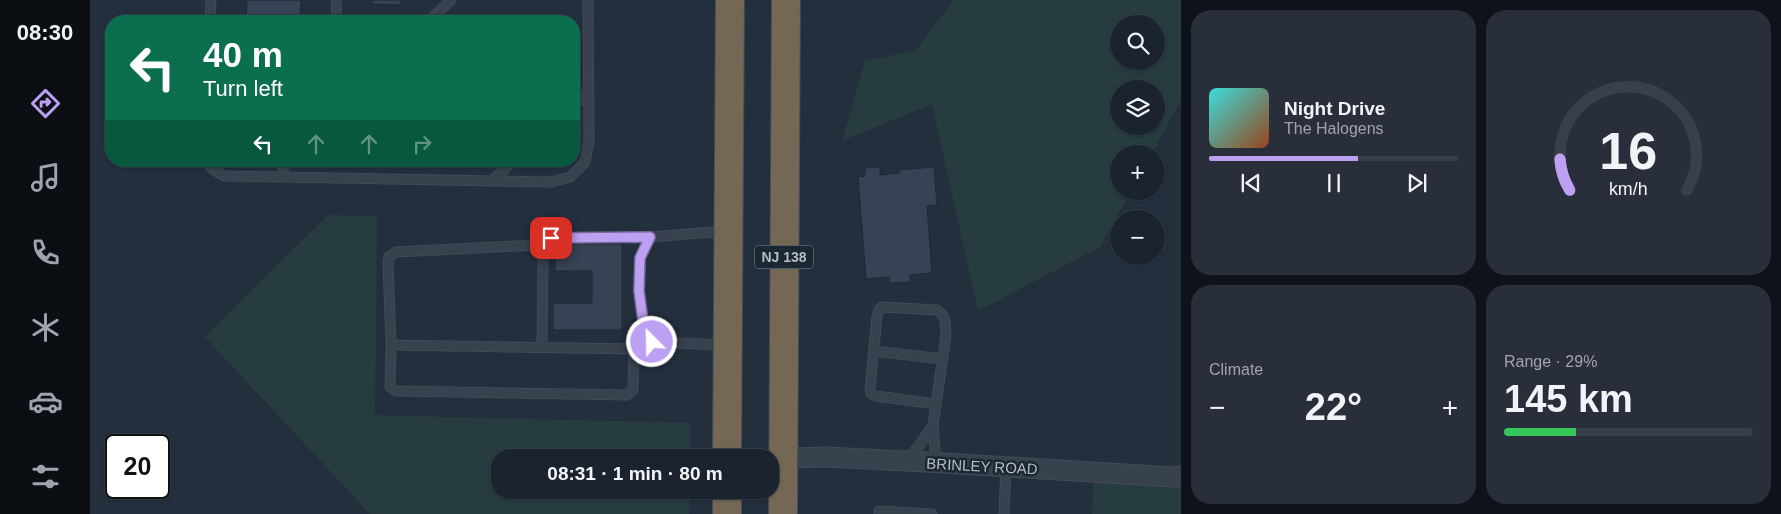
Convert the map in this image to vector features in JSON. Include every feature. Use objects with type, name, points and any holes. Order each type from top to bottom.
[{"type":"highway","points":[[727,449],[730,0]]},
{"type":"highway","name":"NJ 138","points":[[783,514],[786,0]]},
{"type":"highway","points":[[726,514],[727,499]]},
{"type":"street","name":"BRINLEY ROAD","points":[[783,458],[827,457],[1181,476]]},
{"type":"lane","points":[[210,0],[210,15]]},
{"type":"lane","points":[[336,0],[337,15]]},
{"type":"lane","points":[[435,15],[451,0]]},
{"type":"lane","points":[[580,167],[585,162],[588,140],[588,0]]},
{"type":"lane","points":[[580,100],[588,92]]},
{"type":"lane","points":[[211,167],[224,176],[551,182],[570,176],[580,167]]},
{"type":"lane","points":[[283,167],[283,177]]},
{"type":"lane","points":[[492,181],[507,167]]},
{"type":"lane","points":[[634,349],[633,390],[627,395],[396,391],[390,387],[389,257],[396,252],[536,245],[551,238],[650,237],[728,231]]},
{"type":"lane","points":[[650,237],[640,258],[639,291],[644,328],[652,342]]},
{"type":"lane","points":[[536,245],[543,258],[542,348]]},
{"type":"lane","points":[[936,404],[871,394],[877,316],[882,307],[936,310],[943,314],[946,322],[946,335],[934,425],[936,462]]},
{"type":"lane","points":[[391,345],[634,349],[652,342],[728,345]]},
{"type":"lane","points":[[874,351],[942,359]]},
{"type":"lane","points":[[905,462],[934,425]]},
{"type":"lane","points":[[1004,514],[1006,467]]},
{"type":"lane","points":[[879,514],[879,511],[932,514]]},
{"type":"green space","points":[[954,0],[1181,0],[1181,100],[1165,130],[1165,80],[1110,80],[1110,135],[1162,135],[1157,145],[1110,145],[1110,200],[1126,200],[1120,210],[1110,210],[1110,229],[1100,247],[978,311],[932,104],[842,141],[865,61],[916,50]]},
{"type":"green space","points":[[328,215],[377,216],[375,415],[690,423],[690,449],[491,449],[491,499],[690,499],[689,514],[370,514],[205,337]]},
{"type":"green space","points":[[1094,470],[1181,481],[1181,514],[1092,514]]},
{"type":"building","points":[[247,0],[301,0],[300,15],[246,15]]},
{"type":"building","points":[[372,0],[401,0],[401,5],[372,4]]},
{"type":"building","points":[[880,167],[880,175],[899,173],[899,170],[934,167],[937,205],[927,206],[932,273],[910,275],[910,282],[890,283],[889,277],[866,279],[858,177],[865,176],[865,168]]},
{"type":"building","points":[[555,244],[622,244],[622,330],[553,330],[553,303],[592,303],[592,271],[555,271]]},
{"type":"route","points":[[551,238],[650,237],[640,258],[639,291],[644,328],[652,342]]}]
